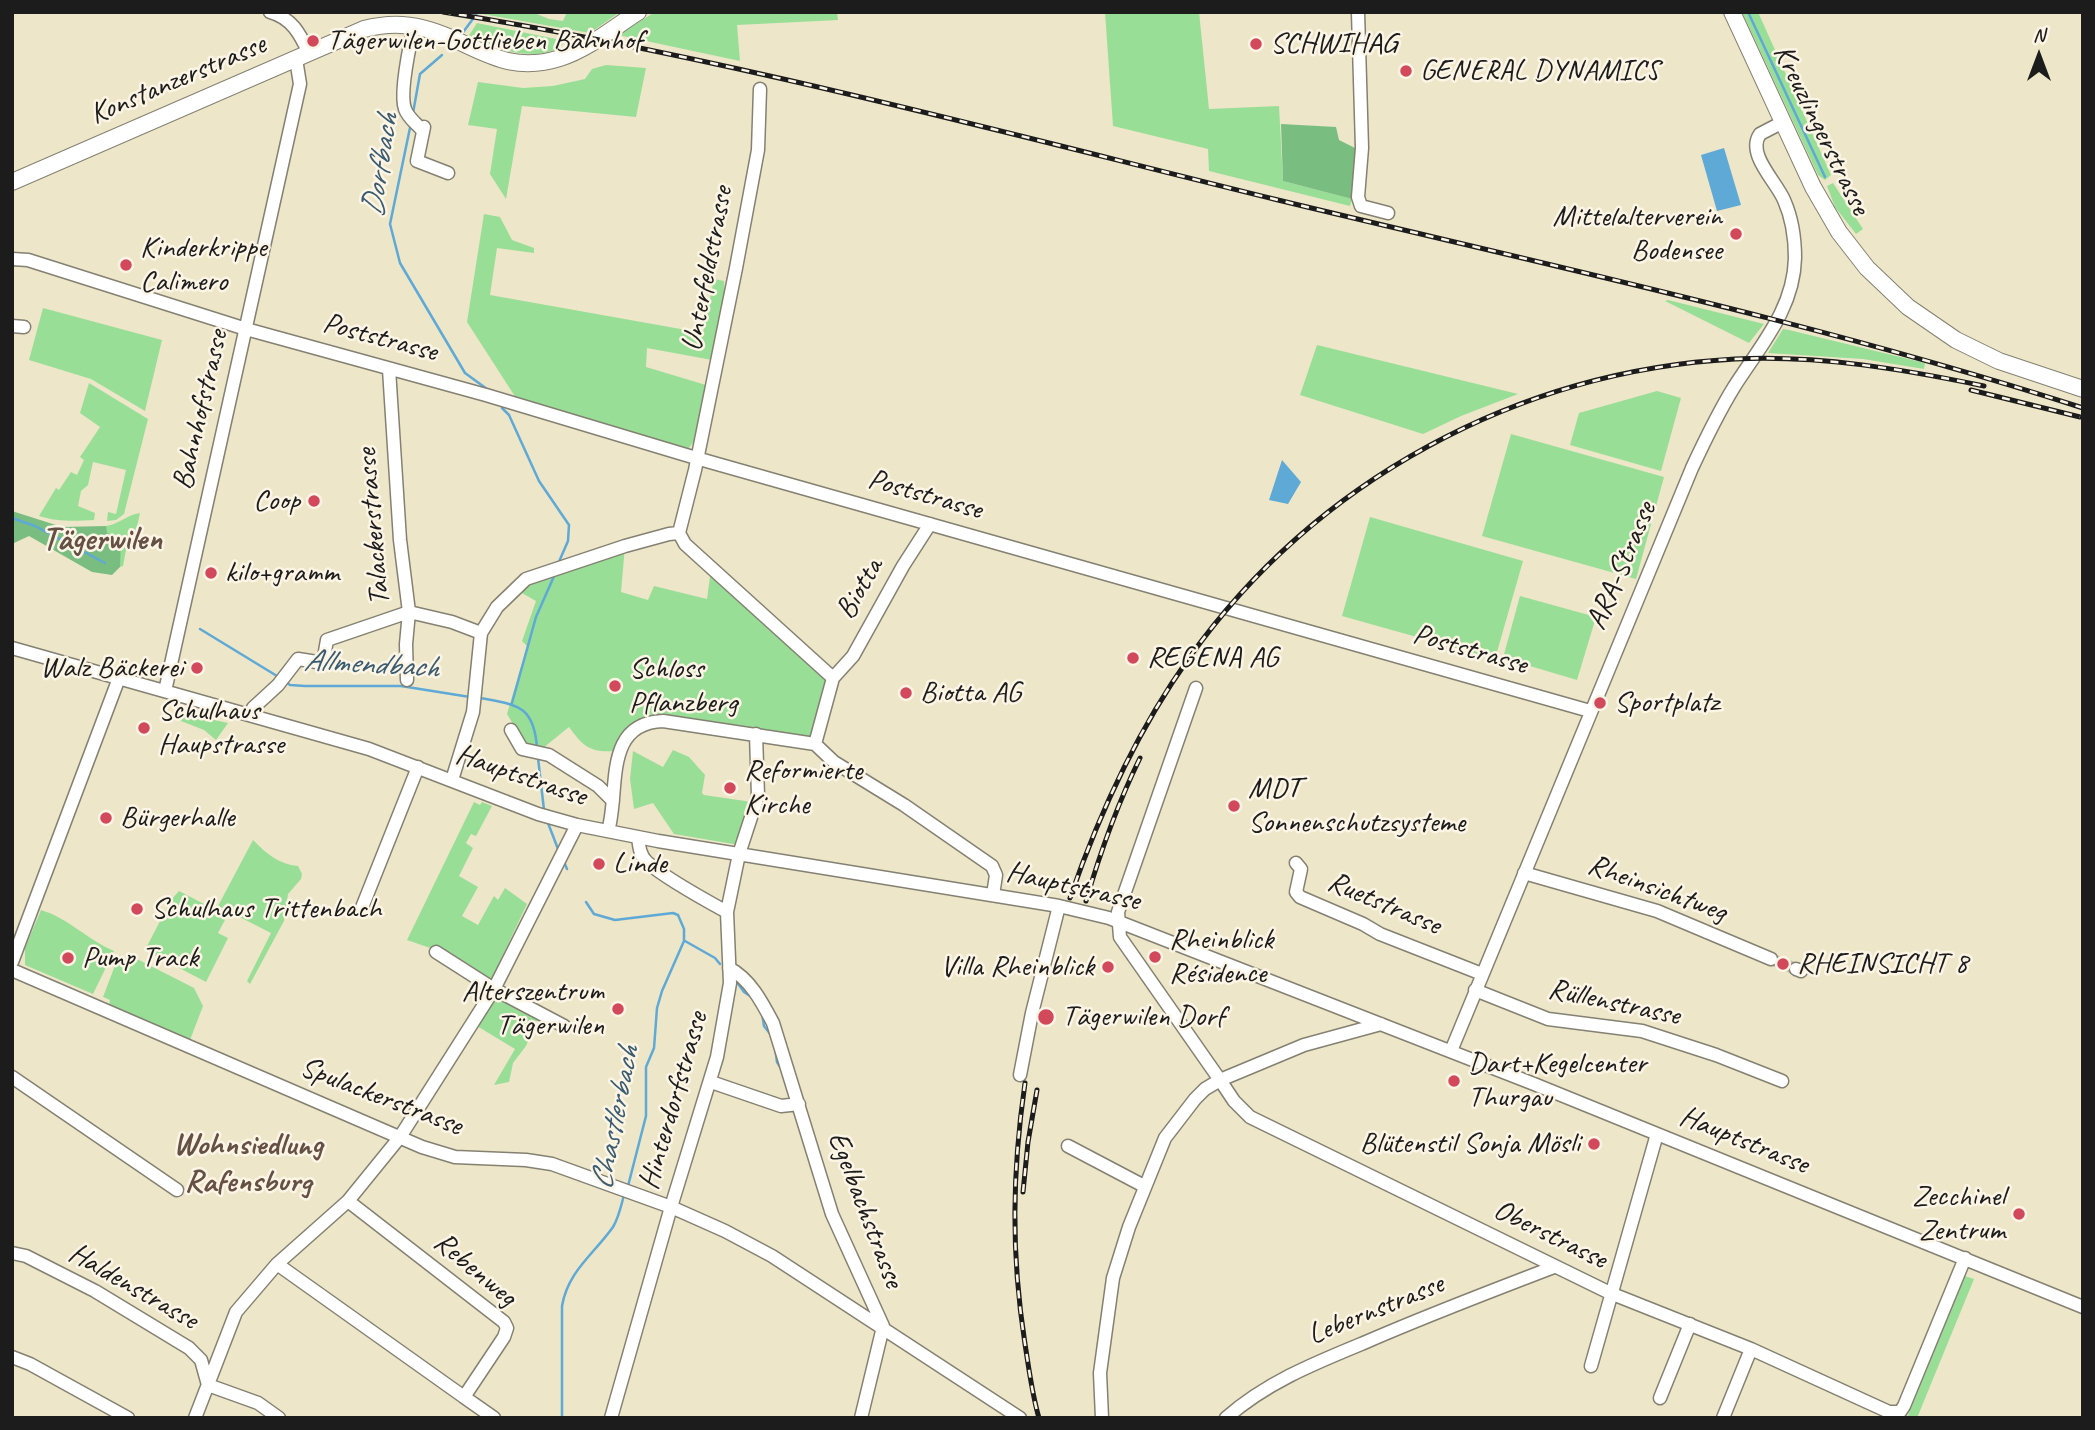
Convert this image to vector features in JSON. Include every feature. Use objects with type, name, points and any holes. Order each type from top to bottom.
[{"type":"main road","name":"Konstanzerstrasse","points":[[12,182],[371,27],[394,24],[414,26],[507,61],[545,62],[575,52],[638,12]]},
{"type":"main road","name":"Kreuzlingerstrasse","points":[[1732,12],[1813,187],[1839,232],[1885,287],[1930,324],[1978,352],[2083,389]]},
{"type":"street","name":"Bahnhofstrasse","points":[[165,691],[300,84],[303,56],[294,26],[282,15],[270,12]]},
{"type":"street","points":[[1358,12],[1362,148],[1358,197],[1361,206],[1388,213]]},
{"type":"street","points":[[414,26],[406,71],[404,104],[418,124],[417,160],[449,173]]},
{"type":"street","name":"Unterfeldstrasse","points":[[679,533],[736,268],[758,150],[760,89]]},
{"type":"street","name":"ARA-Strasse","points":[[1451,1051],[1692,468],[1716,418],[1785,306],[1795,260],[1792,228],[1784,201],[1755,146],[1760,134],[1783,122]]},
{"type":"street","name":"Poststrasse","points":[[12,259],[28,260],[246,329],[486,395],[696,458],[1590,711]]},
{"type":"street","name":"Talackerstrasse","points":[[389,369],[400,540],[409,612],[407,680]]},
{"type":"street","name":"Biotta","points":[[833,678],[853,656],[903,566],[930,524]]},
{"type":"street","points":[[452,780],[468,731],[481,633],[497,607],[526,579],[625,546],[679,533],[694,553],[833,678],[815,744]]},
{"type":"street","points":[[250,715],[253,708],[282,681],[298,659],[323,663],[327,640],[409,612],[452,622],[481,633]]},
{"type":"street","name":"Hauptstrasse","points":[[12,648],[369,749],[538,814],[577,825],[1059,906],[1118,921],[1451,1051],[2083,1307]]},
{"type":"street","points":[[12,962],[119,678]]},
{"type":"street","points":[[1118,921],[1118,912],[1196,688]]},
{"type":"street","points":[[608,831],[613,815],[614,772],[618,756],[630,736],[644,724],[663,721],[756,734],[815,744],[834,762],[904,805],[992,866],[996,875],[993,895]]},
{"type":"street","points":[[511,730],[522,749],[538,752],[598,786],[613,801]]},
{"type":"street","name":"Hinterdorfstrasse","points":[[611,1418],[671,1207],[711,1083],[728,1005],[727,912],[739,854],[758,796],[756,734]]},
{"type":"street","points":[[361,910],[418,767]]},
{"type":"street","points":[[195,1418],[236,1312],[277,1264],[348,1201],[400,1138],[494,989],[577,825]]},
{"type":"street","points":[[638,837],[640,850],[647,862],[707,902],[727,912]]},
{"type":"street","name":"Ruetstrasse","points":[[1296,863],[1301,869],[1296,889],[1300,897],[1363,923],[1380,934],[1482,974]]},
{"type":"street","name":"Rheinsichtweg","points":[[1524,873],[1657,911],[1771,959]]},
{"type":"street","points":[[1020,1075],[1032,1013],[1059,906]]},
{"type":"street","name":"Oberstrasse","points":[[1118,921],[1120,937],[1234,1101],[1255,1120],[1610,1293],[1751,1349],[1889,1412],[1900,1412],[1904,1406],[1965,1258]]},
{"type":"street","points":[[436,952],[494,989],[564,1026]]},
{"type":"street","name":"Egelbachstrasse","points":[[729,968],[738,973],[760,998],[773,1023],[832,1214],[883,1327],[1020,1418]]},
{"type":"street","name":"Spulackerstrasse","points":[[12,970],[422,1147],[455,1157],[544,1162],[671,1207],[772,1256],[883,1327]]},
{"type":"street","name":"Rüllenstrasse","points":[[1475,990],[1548,1019],[1642,1031],[1716,1055],[1782,1081]]},
{"type":"street","points":[[1101,1418],[1100,1373],[1113,1278],[1144,1186],[1165,1139],[1195,1099],[1220,1080],[1304,1045],[1381,1024]]},
{"type":"street","points":[[12,1077],[177,1190]]},
{"type":"street","points":[[711,1083],[781,1106],[799,1104]]},
{"type":"street","points":[[1591,1366],[1657,1134]]},
{"type":"street","points":[[1068,1146],[1144,1186]]},
{"type":"street","name":"Rebenweg","points":[[348,1201],[504,1322],[504,1337],[464,1397]]},
{"type":"street","name":"Haldenstrasse","points":[[12,1253],[26,1256],[95,1291],[189,1348],[201,1360],[208,1385]]},
{"type":"street","points":[[277,1264],[494,1418]]},
{"type":"street","name":"Lebernstrasse","points":[[1226,1418],[1260,1391],[1288,1375],[1395,1329],[1555,1267]]},
{"type":"street","points":[[1660,1398],[1690,1324]]},
{"type":"street","points":[[861,1418],[883,1327]]},
{"type":"street","points":[[1723,1418],[1751,1349]]},
{"type":"street","points":[[12,1357],[30,1364],[128,1418]]},
{"type":"street","points":[[208,1385],[258,1403],[279,1418]]},
{"type":"green space","points":[[471,12],[532,12],[563,21],[567,12],[620,12],[590,33]]},
{"type":"green space","points":[[655,12],[837,12],[838,20],[737,25],[740,61],[618,35]]},
{"type":"green space","points":[[1105,12],[1199,12],[1209,109],[1279,106],[1283,181],[1352,199],[1350,206],[1209,171],[1208,149],[1113,126]]},
{"type":"green space","points":[[1742,12],[1758,12],[1831,175],[1825,180],[1818,175]]},
{"type":"green space","points":[[477,23],[566,41],[545,53],[504,50],[468,37]]},
{"type":"green space","points":[[606,65],[646,68],[636,117],[522,106],[506,199],[490,174],[497,129],[468,125],[478,82],[523,88],[553,86],[585,79],[592,69]]},
{"type":"green space","points":[[1281,124],[1336,127],[1339,140],[1357,149],[1352,199],[1283,181]]},
{"type":"green space","points":[[1833,183],[1863,229],[1856,234],[1835,207],[1827,186]]},
{"type":"green space","points":[[484,214],[500,217],[512,240],[534,248],[534,253],[497,248],[490,295],[703,333],[714,279],[724,281],[725,295],[712,360],[647,348],[646,367],[706,385],[696,438],[687,451],[516,398],[467,322]]},
{"type":"green space","points":[[1665,301],[1764,324],[1749,343]]},
{"type":"green space","points":[[43,308],[162,340],[145,411],[91,379],[29,360]]},
{"type":"green space","points":[[1783,329],[1925,363],[1924,369],[1863,359],[1768,353]]},
{"type":"green space","points":[[1317,345],[1518,394],[1423,434],[1300,395]]},
{"type":"green space","points":[[89,383],[148,419],[124,514],[116,520],[107,521],[108,512],[116,514],[126,470],[93,462],[88,485],[81,491],[78,506],[95,513],[94,520],[59,520],[39,516],[56,488],[59,490],[71,472],[77,475],[84,460],[80,457],[100,427],[80,413]]},
{"type":"green space","points":[[1657,391],[1681,398],[1661,471],[1570,445],[1579,413]]},
{"type":"green space","points":[[1511,434],[1664,477],[1636,579],[1482,536]]},
{"type":"green space","points":[[12,511],[62,527],[106,526],[107,533],[121,541],[120,567],[112,575],[92,572],[29,536],[12,544]]},
{"type":"green space","points":[[140,513],[134,540],[128,539],[123,566],[120,567],[120,542],[106,533],[106,526]]},
{"type":"green space","points":[[1370,517],[1523,561],[1495,659],[1342,616]]},
{"type":"green space","points":[[625,546],[621,592],[648,600],[654,586],[707,599],[711,569],[833,678],[815,744],[664,715],[646,719],[634,726],[615,751],[599,751],[588,747],[569,727],[543,748],[525,744],[507,714],[527,646],[522,641],[536,601],[520,592],[526,579]]},
{"type":"green space","points":[[1520,596],[1596,617],[1577,680],[1503,658]]},
{"type":"green space","points":[[187,714],[228,723],[216,740],[204,730],[181,721]]},
{"type":"green space","points":[[673,750],[689,757],[705,775],[704,795],[752,802],[739,845],[674,834],[653,803],[634,809],[630,779],[633,751],[663,767]]},
{"type":"green space","points":[[474,802],[492,806],[476,836],[471,834],[466,843],[473,848],[459,876],[478,887],[462,916],[478,925],[494,896],[498,900],[505,888],[527,904],[490,982],[439,951],[407,940]]},
{"type":"green space","points":[[253,840],[273,857],[298,866],[302,874],[288,894],[284,921],[250,984],[247,981],[271,933],[218,906]]},
{"type":"green space","points":[[179,891],[227,916],[218,933],[228,938],[206,982],[145,950],[171,900]]},
{"type":"green space","name":"Pump Track","points":[[41,910],[60,918],[114,951],[93,994],[25,965],[25,948]]},
{"type":"green space","points":[[119,955],[135,963],[137,959],[194,988],[203,1006],[190,1040],[109,1005],[110,1000],[103,997]]},
{"type":"green space","points":[[497,998],[536,1017],[537,1020],[526,1046],[513,1063],[509,1082],[494,1085],[515,1049],[477,1026]]},
{"type":"green space","points":[[1965,1276],[1974,1279],[1917,1418],[1907,1418]]},
{"type":"water","points":[[1724,148],[1741,205],[1717,211],[1701,155]]},
{"type":"water","points":[[1282,460],[1301,482],[1288,504],[1269,500]]},
{"type":"waterway","name":"Dorfbach","points":[[461,35],[478,12]]},
{"type":"waterway","points":[[1748,12],[1825,177]]},
{"type":"waterway","name":"Dorfbach","points":[[413,113],[420,74],[442,55]]},
{"type":"waterway","name":"Dorfbach","points":[[411,123],[390,224],[400,263],[465,373],[487,389]]},
{"type":"waterway","name":"Dorfbach","points":[[502,408],[509,415],[539,481],[569,525],[568,541],[558,564]]},
{"type":"waterway","name":"Allmendbach","points":[[12,518],[35,526],[105,563]]},
{"type":"waterway","name":"Dorfbach","points":[[512,703],[536,617],[555,574]]},
{"type":"waterway","name":"Allmendbach","points":[[200,629],[277,676]]},
{"type":"waterway","name":"Allmendbach","points":[[286,682],[290,685],[305,686],[401,686],[470,697]]},
{"type":"waterway","name":"Chastlerbach","points":[[480,698],[514,706],[527,715],[532,723],[537,748]]},
{"type":"waterway","name":"Chastlerbach","points":[[538,758],[544,810]]},
{"type":"waterway","name":"Chastlerbach","points":[[548,823],[558,849]]},
{"type":"waterway","name":"Chastlerbach","points":[[564,862],[567,869]]},
{"type":"waterway","name":"Chastlerbach","points":[[586,902],[594,914],[615,920],[673,913],[678,915],[684,929],[684,941],[657,1008],[654,1048],[646,1067],[646,1116],[628,1186]]},
{"type":"waterway","points":[[685,941],[715,958],[720,964]]},
{"type":"waterway","points":[[736,981],[744,992],[753,998]]},
{"type":"waterway","points":[[762,1013],[764,1026],[771,1035]]},
{"type":"waterway","points":[[775,1047],[777,1062],[782,1070]]},
{"type":"waterway","name":"Chastlerbach","points":[[562,1418],[562,1306],[565,1294],[576,1273],[613,1227],[624,1195]]},
{"type":"tunnel","points":[[1771,959],[1796,969]]},
{"type":"railway","points":[[443,12],[548,30],[758,73],[966,122],[1783,322],[1984,377],[2083,408]]},
{"type":"railway","points":[[1070,898],[1121,774],[1153,714],[1189,658],[1240,595],[1297,538],[1360,488],[1428,446],[1500,412],[1576,386],[1654,368],[1735,359],[1829,361],[1984,386]]},
{"type":"railway","points":[[1971,390],[2080,417]]},
{"type":"railway","points":[[1086,901],[1110,828],[1140,758]]},
{"type":"railway","points":[[1025,1083],[1016,1181],[1015,1246],[1020,1311],[1039,1418]]},
{"type":"railway","points":[[1023,1192],[1037,1090]]},
{"type":"place","name":"Tägerwilen-Gottlieben Bahnhof","points":[[313,41]]},
{"type":"place","name":"SCHWIHAG","points":[[1256,44]]},
{"type":"place","name":"GENERAL DYNAMICS","points":[[1406,71]]},
{"type":"place","name":"Mittelalterverein Bodensee","points":[[1736,234]]},
{"type":"place","name":"Kinderkrippe Calimero","points":[[126,265]]},
{"type":"place","name":"Coop","points":[[314,501]]},
{"type":"place","name":"kilo+gramm","points":[[211,573]]},
{"type":"place","name":"REGENA AG","points":[[1133,658]]},
{"type":"place","name":"Walz Bäckerei","points":[[197,668]]},
{"type":"place","name":"Schloss Pflanzberg","points":[[615,686]]},
{"type":"place","name":"Biotta AG","points":[[906,693]]},
{"type":"place","name":"Sportplatz","points":[[1600,703]]},
{"type":"place","name":"Schulhaus Haupstrasse","points":[[144,728]]},
{"type":"place","name":"Reformierte Kirche","points":[[730,788]]},
{"type":"place","name":"MDT Sonnenschutzsysteme","points":[[1234,806]]},
{"type":"place","name":"Bürgerhalle","points":[[106,818]]},
{"type":"place","name":"Linde","points":[[599,864]]},
{"type":"place","name":"Schulhaus Trittenbach","points":[[137,909]]},
{"type":"place","name":"Rheinblick Résidence","points":[[1155,957]]},
{"type":"place","name":"Pump Track","points":[[68,958]]},
{"type":"place","name":"RHEINSICHT 8","points":[[1783,964]]},
{"type":"place","name":"Villa Rheinblick","points":[[1108,967]]},
{"type":"place","name":"Alterszentrum Tägerwilen","points":[[618,1009]]},
{"type":"place","name":"Tägerwilen Dorf","points":[[1046,1017]]},
{"type":"place","name":"Dart+Kegelcenter Thurgau","points":[[1454,1081]]},
{"type":"place","name":"Blütenstil Sonja Mösli","points":[[1594,1144]]},
{"type":"place","name":"Zecchinel Zentrum","points":[[2019,1214]]},
{"type":"district","name":"Tägerwilen","points":[[102,540]]},
{"type":"district","name":"Wohnsiedlung Rafensburg","points":[[248,1164]]}]
